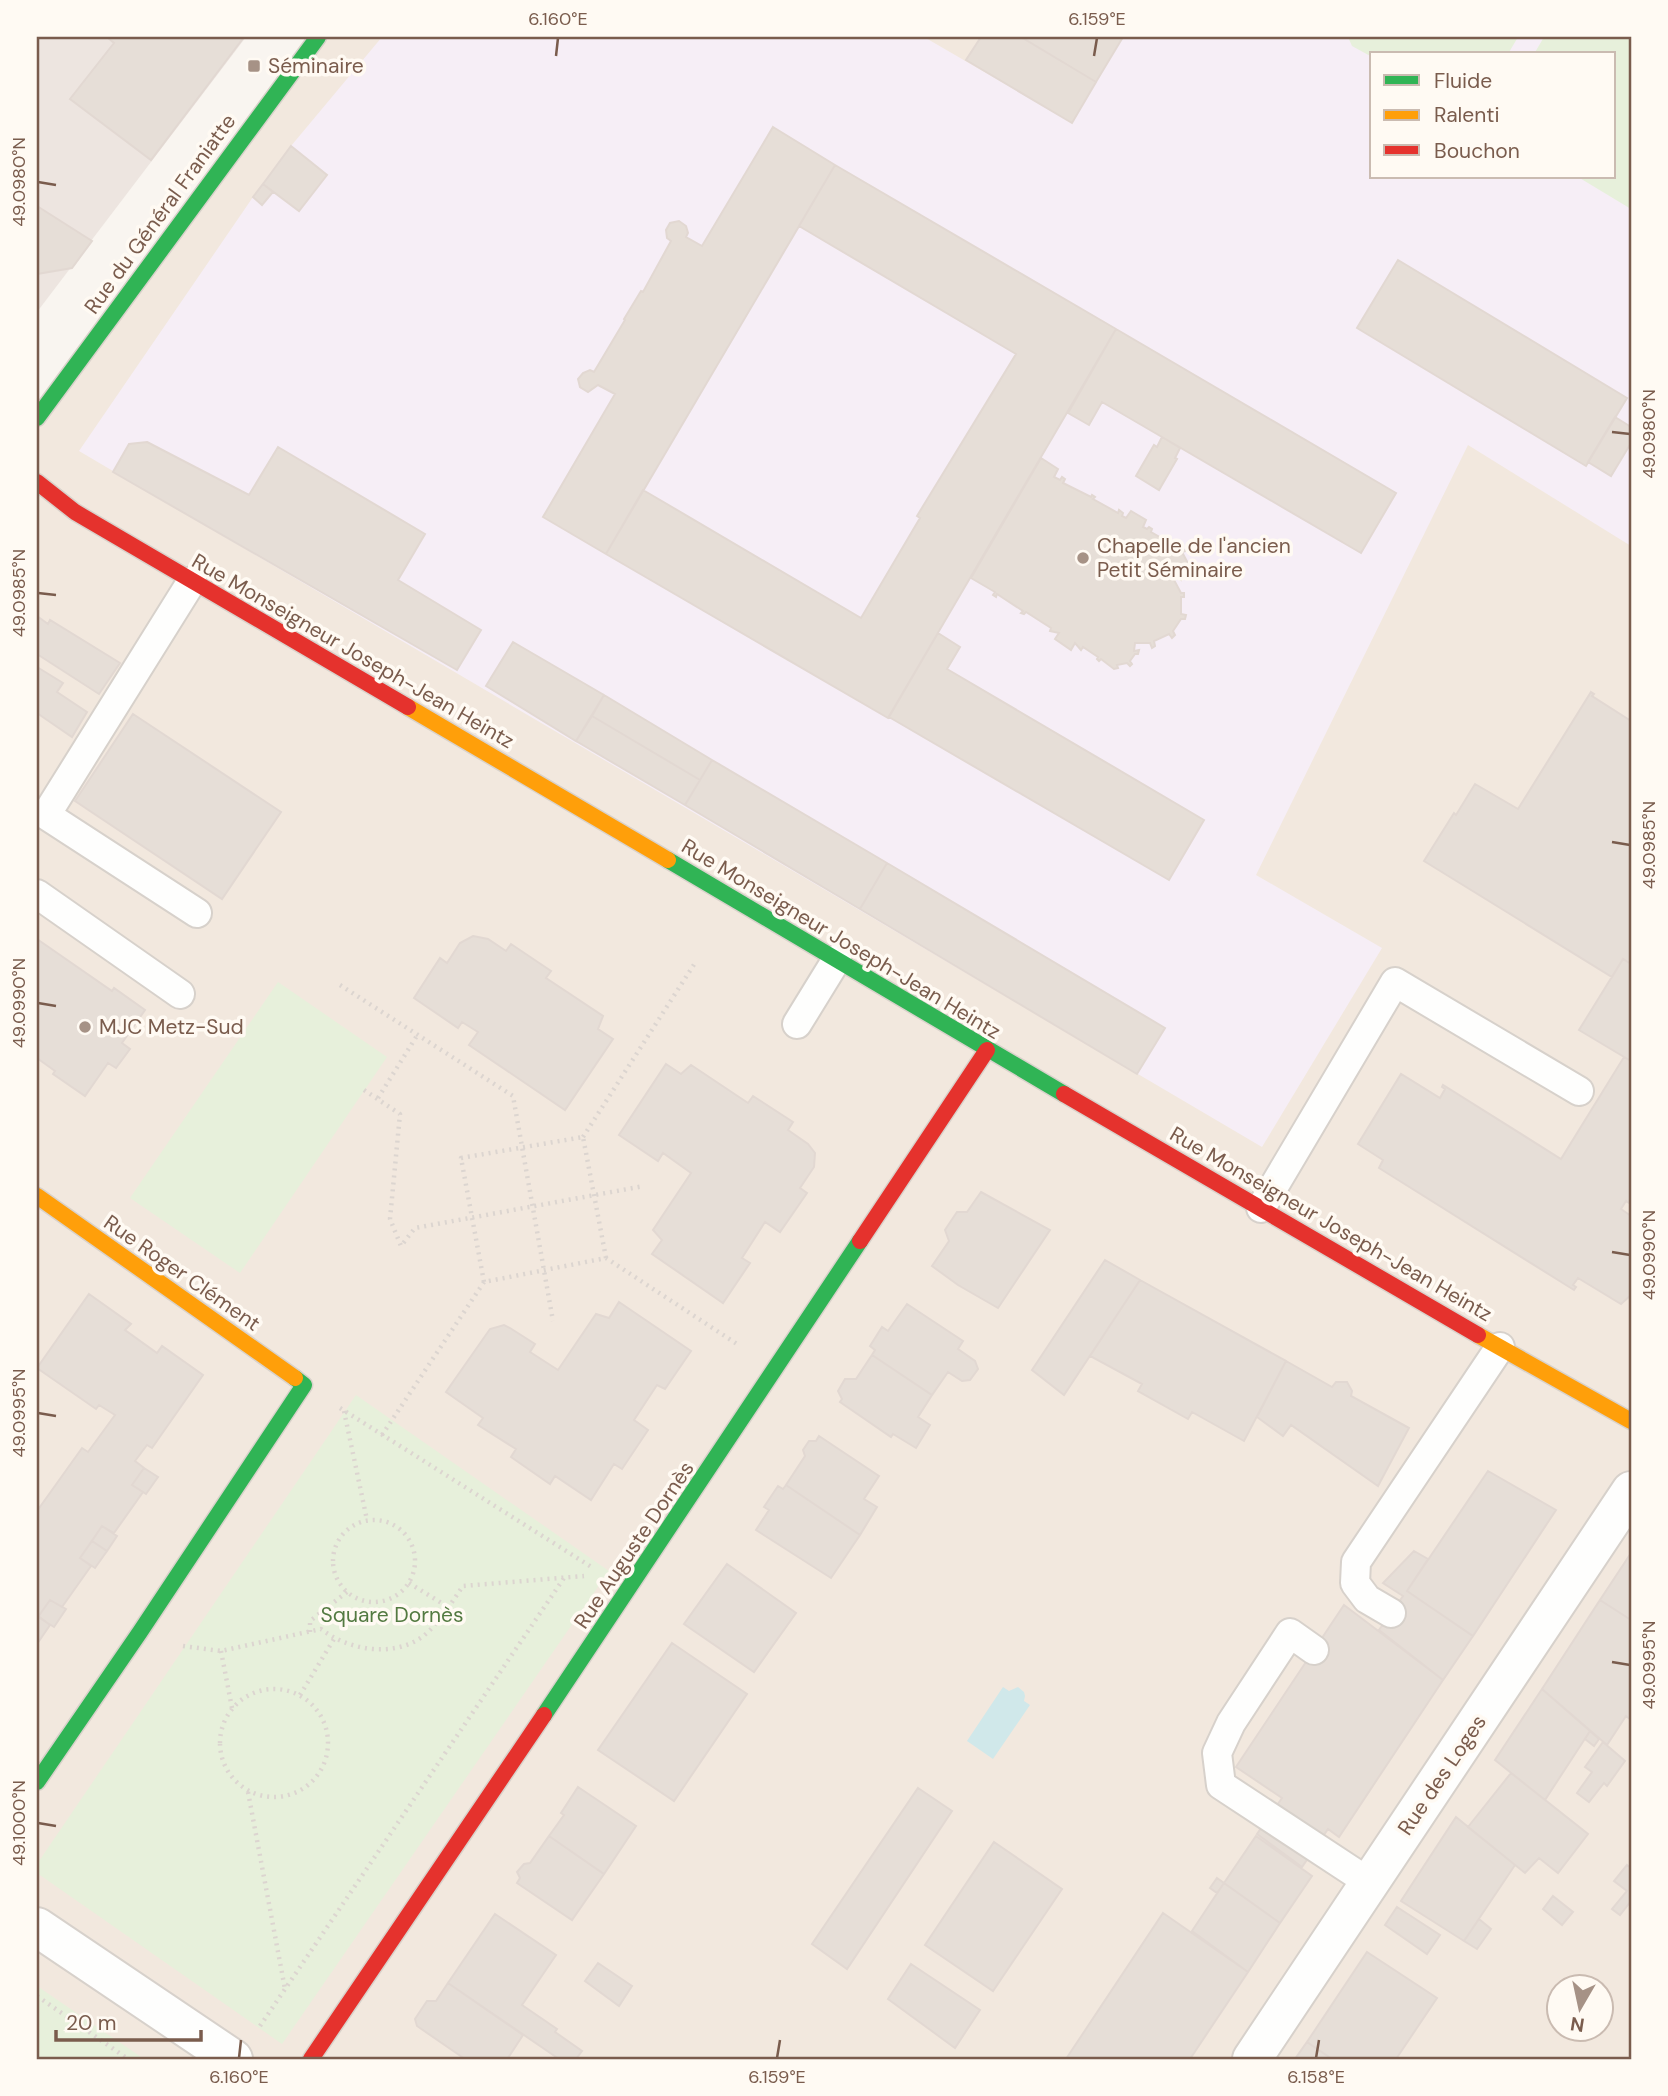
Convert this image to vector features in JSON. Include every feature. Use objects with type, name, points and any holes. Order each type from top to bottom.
[{"type":"street","name":"Rue du Général Franiatte","points":[[37,418],[318,37]]},
{"type":"street","name":"Rue Monseigneur Joseph-Jean Heintz","points":[[37,482],[75,512],[987,1050],[1631,1421]]},
{"type":"street","name":"Rue Auguste Dornès","points":[[311,2059],[628,1592],[987,1050]]},
{"type":"street","name":"Rue Roger Clément","points":[[37,1196],[304,1385]]},
{"type":"street","points":[[37,1782],[304,1385]]},
{"type":"street","name":"Rue des Loges","points":[[1252,2059],[1631,1491]]},
{"type":"street","points":[[37,1927],[233,2059]]},
{"type":"lane","points":[[192,581],[46,815],[197,913]]},
{"type":"lane","points":[[37,894],[180,994]]},
{"type":"lane","points":[[797,1024],[836,960]]},
{"type":"lane","points":[[1261,1208],[1395,982],[1579,1091]]},
{"type":"lane","points":[[1391,1614],[1367,1599],[1355,1583],[1356,1562],[1500,1347]]},
{"type":"lane","points":[[1314,1650],[1290,1633],[1231,1723],[1217,1752],[1221,1785],[1370,1883]]},
{"type":"path","points":[[606,1258],[583,1137],[695,963]]},
{"type":"path","points":[[340,985],[513,1096],[553,1321]]},
{"type":"path","points":[[378,1098],[418,1034]]},
{"type":"path","points":[[364,1090],[400,1114],[390,1219],[401,1246],[415,1228],[644,1186]]},
{"type":"path","points":[[383,1435],[484,1282],[461,1158],[583,1137]]},
{"type":"path","points":[[484,1282],[606,1258],[776,1369]]},
{"type":"path","points":[[140,1632],[156,1642],[221,1651],[321,1629],[335,1639],[353,1646],[375,1649],[398,1647],[422,1637],[449,1607],[463,1586],[602,1574],[304,1385]]},
{"type":"path","points":[[343,1410],[367,1520]]},
{"type":"path","points":[[367,1520],[387,1522],[403,1531],[413,1547],[415,1566],[409,1583],[391,1599],[368,1602],[347,1592],[334,1573],[334,1549],[346,1530],[367,1520]]},
{"type":"path","points":[[248,1792],[285,1990],[564,1578]]},
{"type":"path","points":[[409,1583],[449,1607]]},
{"type":"path","points":[[310,1632],[310,1621],[347,1592]]},
{"type":"path","points":[[300,1695],[335,1639]]},
{"type":"path","points":[[221,1651],[232,1708]]},
{"type":"path","points":[[264,1690],[282,1690],[300,1695],[318,1711],[328,1733],[327,1758],[316,1780],[296,1794],[272,1798],[248,1792],[233,1780],[223,1763],[219,1744],[222,1725],[232,1708],[246,1696],[264,1690]]},
{"type":"path","points":[[37,1996],[128,2059]]},
{"type":"shaded area","points":[[37,37],[246,37],[37,312]]},
{"type":"shaded area","points":[[318,37],[1631,37],[1631,2059],[37,2059],[37,418]]},
{"type":"shaded area","points":[[382,37],[924,37],[1072,123],[1123,37],[1631,37],[1631,546],[1468,445],[1256,875],[1382,948],[1262,1147],[79,451],[291,146]]},
{"type":"green space","points":[[1348,37],[1518,37],[1509,52],[1370,52],[1370,56],[1352,46]]},
{"type":"green space","points":[[1544,37],[1631,37],[1631,209],[1580,178],[1616,178],[1616,52],[1535,52]]},
{"type":"green space","points":[[278,982],[387,1057],[240,1273],[130,1198]]},
{"type":"green space","name":"Square Dornès","points":[[356,1395],[609,1571],[282,2044],[37,1873],[37,1864]]},
{"type":"green space","points":[[37,1986],[144,2059],[37,2059]]},
{"type":"water","points":[[1003,1687],[1009,1691],[1018,1687],[1024,1692],[1024,1701],[1030,1705],[993,1759],[967,1741]]},
{"type":"building","points":[[107,37],[244,37],[151,160],[70,99],[114,43]]},
{"type":"building","points":[[981,37],[1021,37],[1096,82],[1072,123],[966,60]]},
{"type":"building","points":[[1021,37],[1123,37],[1096,82]]},
{"type":"building","points":[[773,127],[835,165],[606,554],[543,517],[615,394],[598,385],[588,392],[580,387],[578,379],[583,373],[590,370],[594,372],[641,291],[643,292],[671,241],[667,238],[666,230],[670,223],[679,221],[686,226],[686,237],[702,246]]},
{"type":"building","points":[[291,146],[327,175],[299,211],[263,184]]},
{"type":"building","points":[[835,165],[1116,329],[888,718],[606,554],[643,490],[861,618],[920,518],[917,516],[1016,354],[799,226]]},
{"type":"building","points":[[263,184],[273,192],[262,205],[253,197]]},
{"type":"building","points":[[37,206],[92,241],[72,268],[37,274]]},
{"type":"building","points":[[1398,260],[1627,398],[1586,466],[1357,328]]},
{"type":"building","points":[[1116,329],[1396,493],[1361,553],[1102,402],[1089,425],[1068,413]]},
{"type":"building","points":[[1615,417],[1631,427],[1631,443],[1611,476],[1588,462]]},
{"type":"building","points":[[1162,437],[1180,448],[1175,458],[1177,459],[1159,490],[1136,476],[1154,445],[1157,447]]},
{"type":"building","points":[[147,442],[249,495],[278,447],[425,534],[398,580],[481,630],[457,670],[113,472],[129,444]]},
{"type":"building","name":"Chapelle de l'ancien Petit Séminaire","points":[[1041,458],[1058,469],[1054,477],[1065,479],[1063,483],[1091,497],[1092,495],[1095,497],[1093,499],[1118,513],[1119,510],[1126,518],[1131,511],[1146,520],[1143,527],[1149,527],[1151,532],[1165,540],[1170,539],[1169,542],[1186,551],[1182,552],[1190,567],[1186,568],[1181,580],[1174,580],[1181,593],[1184,593],[1184,597],[1181,597],[1181,614],[1186,615],[1185,619],[1181,619],[1172,638],[1169,634],[1154,641],[1155,646],[1152,648],[1150,643],[1135,643],[1134,651],[1139,650],[1130,661],[1130,666],[1127,663],[1117,665],[1118,668],[1114,669],[1101,659],[1099,661],[1098,657],[1083,647],[1081,650],[1075,643],[1071,650],[1055,639],[1059,633],[1050,631],[1051,628],[1026,612],[1021,613],[1023,611],[997,594],[996,597],[993,595],[995,592],[971,578]]},
{"type":"building","points":[[37,616],[48,624],[50,620],[120,663],[99,694],[37,654]]},
{"type":"building","points":[[938,633],[960,647],[947,669],[1204,820],[1169,880],[889,717]]},
{"type":"building","points":[[513,642],[604,695],[576,741],[486,686]]},
{"type":"building","points":[[37,667],[63,683],[57,692],[87,712],[72,737],[37,713]]},
{"type":"building","points":[[1591,692],[1594,694],[1592,696],[1631,721],[1631,964],[1623,959],[1612,977],[1424,861],[1475,784],[1518,809]]},
{"type":"building","points":[[604,695],[712,760],[700,780],[592,716]]},
{"type":"building","points":[[133,714],[281,812],[222,899],[75,801]]},
{"type":"building","points":[[592,716],[700,780],[685,805],[576,741]]},
{"type":"building","points":[[712,760],[887,863],[860,909],[685,805]]},
{"type":"building","points":[[887,863],[1165,1028],[1137,1074],[860,909]]},
{"type":"building","points":[[473,936],[488,939],[506,951],[511,944],[551,971],[546,978],[603,1016],[598,1029],[613,1039],[565,1110],[469,1045],[478,1032],[462,1022],[458,1028],[414,998],[440,958],[447,963],[460,943]]},
{"type":"building","name":"MJC Metz-Sud","points":[[37,939],[112,991],[114,988],[145,1010],[122,1043],[130,1049],[116,1068],[108,1063],[85,1096],[53,1074],[55,1071],[37,1058]]},
{"type":"building","points":[[1623,959],[1631,964],[1631,1061],[1579,1030]]},
{"type":"building","points":[[1624,1057],[1631,1061],[1631,1195],[1629,1203],[1626,1201],[1621,1209],[1631,1216],[1631,1295],[1621,1304],[1578,1278],[1573,1285],[1576,1287],[1574,1290],[1379,1168],[1383,1160],[1358,1144],[1401,1074],[1440,1098],[1445,1089],[1443,1085],[1561,1159]]},
{"type":"building","points":[[666,1064],[681,1074],[691,1065],[748,1103],[753,1096],[793,1122],[788,1130],[808,1144],[815,1153],[814,1167],[800,1188],[807,1193],[780,1232],[765,1222],[742,1258],[750,1263],[723,1303],[652,1254],[662,1240],[653,1230],[691,1173],[663,1153],[658,1161],[619,1135]]},
{"type":"building","points":[[981,1192],[1050,1230],[998,1308],[932,1266],[949,1241],[945,1230],[957,1212],[967,1212]]},
{"type":"building","points":[[1105,1260],[1140,1280],[1064,1395],[1032,1370]]},
{"type":"building","points":[[1140,1280],[1286,1361],[1244,1441],[1192,1412],[1188,1419],[1138,1391],[1142,1384],[1090,1356]]},
{"type":"building","points":[[89,1294],[131,1324],[125,1330],[157,1353],[162,1346],[203,1375],[152,1448],[147,1445],[135,1461],[144,1468],[132,1485],[143,1492],[114,1533],[102,1526],[80,1558],[91,1566],[62,1607],[50,1600],[38,1617],[37,1511],[82,1448],[88,1452],[115,1415],[99,1405],[96,1409],[37,1368]]},
{"type":"building","points":[[619,1302],[691,1351],[665,1389],[657,1385],[634,1420],[648,1430],[622,1469],[614,1464],[591,1500],[555,1476],[550,1484],[511,1457],[516,1449],[478,1425],[483,1418],[446,1392],[490,1329],[504,1325],[510,1328],[535,1344],[530,1352],[558,1370],[596,1314],[609,1318]]},
{"type":"building","points":[[907,1304],[963,1341],[958,1349],[975,1361],[978,1369],[970,1380],[962,1381],[948,1372],[932,1395],[872,1355],[875,1350],[870,1346],[882,1327],[888,1331]]},
{"type":"building","points":[[872,1355],[932,1395],[918,1417],[930,1425],[916,1448],[893,1434],[891,1437],[840,1402],[842,1399],[838,1391],[845,1379],[856,1379]]},
{"type":"building","points":[[1286,1361],[1332,1387],[1336,1382],[1347,1382],[1352,1391],[1351,1396],[1409,1428],[1378,1486],[1291,1425],[1283,1436],[1257,1417]]},
{"type":"building","points":[[819,1436],[879,1476],[864,1499],[877,1507],[860,1535],[786,1485],[805,1456],[803,1450],[809,1441],[816,1441]]},
{"type":"building","points":[[144,1468],[158,1477],[146,1494],[132,1485]]},
{"type":"building","points":[[1488,1471],[1556,1510],[1473,1636],[1407,1591]]},
{"type":"building","points":[[786,1485],[860,1535],[831,1578],[756,1530],[769,1510],[764,1507],[778,1486],[783,1489]]},
{"type":"building","points":[[102,1526],[117,1536],[107,1551],[92,1541]]},
{"type":"building","points":[[92,1541],[107,1551],[95,1568],[80,1558]]},
{"type":"building","points":[[1414,1551],[1428,1559],[1407,1591],[1473,1636],[1443,1680],[1379,1630],[1403,1596],[1383,1583]]},
{"type":"building","points":[[1631,1553],[1631,1620],[1600,1600]]},
{"type":"building","points":[[727,1564],[796,1613],[754,1672],[684,1624]]},
{"type":"building","points":[[50,1600],[66,1609],[54,1627],[38,1617]]},
{"type":"building","points":[[1600,1600],[1631,1620],[1631,1720],[1626,1716],[1607,1745],[1542,1689]]},
{"type":"building","points":[[1344,1605],[1443,1680],[1339,1837],[1328,1829],[1302,1867],[1257,1834],[1282,1798],[1236,1767]]},
{"type":"building","points":[[37,1615],[50,1625],[37,1644]]},
{"type":"building","points":[[672,1643],[747,1694],[674,1801],[598,1750]]},
{"type":"building","points":[[1542,1689],[1590,1731],[1545,1800],[1495,1760]]},
{"type":"building","points":[[1590,1731],[1599,1739],[1594,1746],[1585,1739]]},
{"type":"building","points":[[1603,1742],[1625,1761],[1607,1786],[1604,1783],[1589,1802],[1577,1793],[1592,1772],[1585,1767]]},
{"type":"building","points":[[1511,1773],[1588,1834],[1558,1873],[1539,1858],[1525,1873],[1468,1827]]},
{"type":"building","points":[[578,1787],[636,1826],[604,1874],[549,1836],[564,1815],[561,1813]]},
{"type":"building","points":[[918,1788],[952,1811],[847,1969],[812,1944]]},
{"type":"building","points":[[1456,1817],[1515,1865],[1464,1941],[1401,1901]]},
{"type":"building","points":[[549,1836],[604,1874],[572,1920],[517,1883],[520,1878],[517,1872],[524,1864],[530,1863]]},
{"type":"building","points":[[1256,1836],[1312,1876],[1280,1923],[1224,1883]]},
{"type":"building","points":[[994,1842],[1062,1889],[993,1991],[925,1945]]},
{"type":"building","points":[[1627,1865],[1631,1868],[1631,1901],[1620,1915],[1612,1909],[1627,1891],[1614,1881]]},
{"type":"building","points":[[1217,1878],[1224,1883],[1217,1893],[1210,1888]]},
{"type":"building","points":[[1224,1883],[1280,1923],[1248,1972],[1192,1931]]},
{"type":"building","points":[[1553,1896],[1573,1912],[1562,1925],[1543,1909]]},
{"type":"building","points":[[1397,1907],[1440,1935],[1427,1954],[1385,1925]]},
{"type":"building","points":[[1163,1913],[1248,1972],[1190,2059],[1066,2059]]},
{"type":"building","points":[[495,1914],[556,1955],[522,2005],[557,2029],[555,2032],[582,2051],[576,2059],[559,2059],[448,1983]]},
{"type":"building","points":[[1479,1919],[1491,1929],[1477,1949],[1464,1941]]},
{"type":"building","points":[[1367,1952],[1437,1998],[1396,2059],[1332,2059],[1307,2042]]},
{"type":"building","points":[[598,1963],[632,1986],[619,2006],[585,1981]]},
{"type":"building","points":[[911,1964],[980,2010],[955,2048],[888,1999]]},
{"type":"building","points":[[448,1983],[523,2035],[508,2058],[511,2059],[465,2059],[417,2026],[415,2019],[427,2001],[436,2001]]},
{"type":"building","points":[[1307,2042],[1332,2059],[1295,2059]]},
{"type":"traffic: fast","points":[[37,418],[318,37]]},
{"type":"traffic: fast","points":[[668,860],[1064,1094]]},
{"type":"traffic: fast","points":[[544,1715],[860,1241]]},
{"type":"traffic: fast","points":[[37,1782],[304,1385],[295,1378]]},
{"type":"traffic: slow","points":[[408,707],[668,860]]},
{"type":"traffic: slow","points":[[37,1196],[295,1378]]},
{"type":"traffic: slow","points":[[1478,1335],[1631,1421]]},
{"type":"traffic: jam","points":[[37,482],[75,512],[408,707]]},
{"type":"traffic: jam","points":[[860,1241],[987,1050]]},
{"type":"traffic: jam","points":[[1064,1094],[1478,1335]]},
{"type":"traffic: jam","points":[[311,2059],[544,1715]]},
{"type":"place","name":"Séminaire","points":[[254,66]]},
{"type":"place","name":"Chapelle de l'ancien Petit Séminaire","points":[[1083,558]]},
{"type":"place","name":"MJC Metz-Sud","points":[[85,1027]]}]
